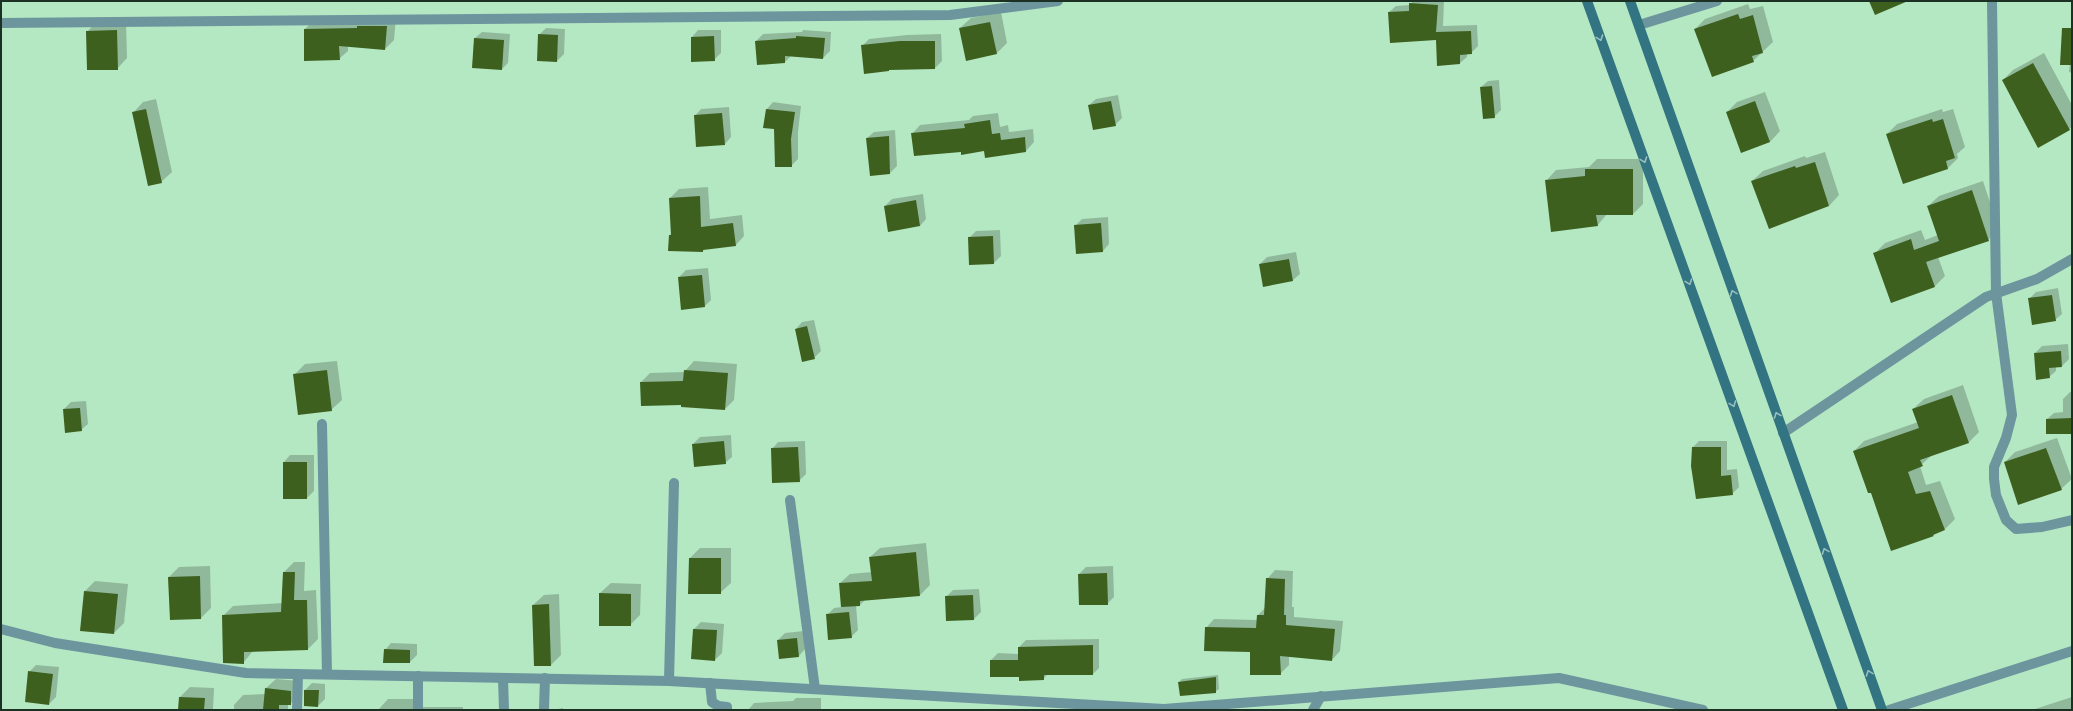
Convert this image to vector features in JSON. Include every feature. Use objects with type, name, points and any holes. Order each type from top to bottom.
[{"type":"main road","points":[[1587,1],[1843,710]]},
{"type":"main road","points":[[1630,1],[1882,710]]},
{"type":"street","points":[[1,23],[950,15],[1058,1]]},
{"type":"street","points":[[1639,26],[1717,1]]},
{"type":"street","points":[[1992,1],[1996,293],[2012,415],[2006,438],[1994,467],[1996,495],[2006,520],[2016,529],[2042,527],[2072,520]]},
{"type":"street","points":[[1783,433],[1976,303],[1996,293],[2037,279],[2072,259]]},
{"type":"street","points":[[322,424],[327,674]]},
{"type":"street","points":[[669,681],[674,483]]},
{"type":"street","points":[[790,500],[815,689]]},
{"type":"street","points":[[1,629],[55,643],[246,673],[669,681],[1164,709],[1559,678],[1703,710]]},
{"type":"street","points":[[1888,710],[2072,651]]},
{"type":"street","points":[[297,710],[298,674]]},
{"type":"street","points":[[418,676],[418,710]]},
{"type":"street","points":[[503,678],[504,710]]},
{"type":"street","points":[[544,678],[544,709]]},
{"type":"street","points":[[710,683],[712,702],[718,706],[727,707],[727,710]]},
{"type":"street","points":[[1314,710],[1321,696]]},
{"type":"building","points":[[1869,1],[1908,1],[1875,15]]},
{"type":"building","points":[[1409,3],[1438,5],[1436,32],[1471,31],[1472,54],[1460,55],[1460,64],[1437,66],[1436,40],[1390,43],[1388,12],[1409,11]]},
{"type":"building","points":[[1738,14],[1740,19],[1753,15],[1763,53],[1752,56],[1754,62],[1712,77],[1694,29]]},
{"type":"building","points":[[990,22],[997,54],[966,61],[959,28]]},
{"type":"building","points":[[357,26],[387,26],[385,50],[339,46],[340,60],[304,61],[304,29],[357,28]]},
{"type":"building","points":[[2062,28],[2072,28],[2072,65],[2060,65]]},
{"type":"building","points":[[117,30],[118,70],[87,70],[86,31]]},
{"type":"building","points":[[538,34],[558,35],[557,62],[537,61]]},
{"type":"building","points":[[714,36],[715,61],[691,62],[691,37]]},
{"type":"building","points":[[796,36],[825,38],[823,59],[785,56],[785,63],[757,65],[755,41],[796,38]]},
{"type":"building","points":[[474,38],[504,40],[502,70],[472,68]]},
{"type":"building","points":[[900,41],[935,41],[935,69],[889,70],[864,74],[861,45]]},
{"type":"building","points":[[2033,63],[2070,130],[2038,148],[2002,80]]},
{"type":"building","points":[[1492,86],[1495,118],[1483,119],[1480,87]]},
{"type":"building","points":[[1111,101],[1116,126],[1093,130],[1088,105]]},
{"type":"building","points":[[1755,101],[1770,142],[1741,153],[1726,112]]},
{"type":"building","points":[[146,109],[162,183],[148,186],[132,112]]},
{"type":"building","points":[[766,109],[795,112],[791,139],[792,167],[775,167],[774,129],[763,128]]},
{"type":"building","points":[[722,113],[725,145],[696,147],[694,115]]},
{"type":"building","points":[[1932,119],[1933,122],[1943,119],[1955,158],[1946,161],[1948,169],[1903,184],[1886,134]]},
{"type":"building","points":[[990,120],[992,134],[1000,133],[1001,140],[1025,137],[1026,152],[985,158],[984,151],[961,155],[961,152],[914,156],[911,133],[965,128],[964,124]]},
{"type":"building","points":[[889,136],[890,174],[870,176],[866,138]]},
{"type":"building","points":[[1815,162],[1829,206],[1769,229],[1751,181],[1795,166],[1796,168]]},
{"type":"building","points":[[1585,169],[1633,169],[1633,215],[1596,215],[1598,226],[1551,232],[1545,180],[1585,176]]},
{"type":"building","points":[[1972,190],[1989,241],[1926,262],[1935,287],[1891,303],[1873,253],[1911,239],[1914,250],[1939,241],[1927,206]]},
{"type":"building","points":[[700,196],[701,227],[733,223],[736,246],[703,250],[703,252],[668,251],[669,235],[671,235],[669,198]]},
{"type":"building","points":[[916,200],[920,226],[888,232],[884,206]]},
{"type":"building","points":[[1101,223],[1103,252],[1076,254],[1074,225]]},
{"type":"building","points":[[993,236],[994,264],[969,265],[968,237]]},
{"type":"building","points":[[1289,259],[1293,281],[1263,287],[1259,264]]},
{"type":"building","points":[[702,275],[705,307],[681,310],[678,277]]},
{"type":"building","points":[[2052,295],[2056,321],[2032,325],[2028,298]]},
{"type":"building","points":[[807,326],[815,359],[802,362],[795,329]]},
{"type":"building","points":[[2061,351],[2062,367],[2049,368],[2050,378],[2036,380],[2034,353]]},
{"type":"building","points":[[327,370],[332,411],[298,415],[293,374]]},
{"type":"building","points":[[684,370],[728,373],[725,410],[681,407],[681,405],[641,406],[640,382],[683,381]]},
{"type":"building","points":[[1952,395],[1969,443],[1920,460],[1923,466],[1908,472],[1916,494],[1930,491],[1945,530],[1933,535],[1934,536],[1891,551],[1871,493],[1868,493],[1853,451],[1919,428],[1912,409]]},
{"type":"building","points":[[80,408],[82,431],[65,433],[63,409]]},
{"type":"building","points":[[2072,418],[2072,434],[2046,434],[2046,419]]},
{"type":"building","points":[[724,441],[726,464],[694,467],[692,444]]},
{"type":"building","points":[[798,447],[800,482],[772,483],[771,448]]},
{"type":"building","points":[[1692,447],[1721,447],[1721,476],[1731,475],[1733,495],[1696,499],[1691,466]]},
{"type":"building","points":[[2046,448],[2062,490],[2018,505],[2004,462]]},
{"type":"building","points":[[283,462],[307,462],[307,499],[283,499]]},
{"type":"building","points":[[916,552],[920,596],[860,601],[860,606],[841,607],[839,583],[872,581],[869,557]]},
{"type":"building","points":[[689,558],[721,558],[721,594],[688,594]]},
{"type":"building","points":[[283,572],[295,572],[294,600],[307,600],[308,650],[244,652],[244,664],[223,663],[222,615],[281,612]]},
{"type":"building","points":[[1107,573],[1108,605],[1079,605],[1078,574]]},
{"type":"building","points":[[200,576],[201,619],[170,620],[168,577]]},
{"type":"building","points":[[1266,578],[1285,579],[1284,615],[1286,615],[1286,625],[1335,629],[1332,661],[1280,656],[1281,675],[1250,675],[1250,652],[1204,651],[1205,627],[1256,628],[1257,615],[1264,615]]},
{"type":"building","points":[[84,591],[118,594],[114,634],[80,631]]},
{"type":"building","points":[[599,593],[631,594],[631,626],[599,626]]},
{"type":"building","points":[[973,595],[974,620],[946,621],[945,596]]},
{"type":"building","points":[[549,604],[551,666],[534,666],[532,605]]},
{"type":"building","points":[[849,612],[852,638],[828,640],[826,614]]},
{"type":"building","points":[[693,629],[717,630],[715,661],[691,659]]},
{"type":"building","points":[[797,638],[799,657],[779,659],[777,640]]},
{"type":"building","points":[[1093,645],[1093,675],[1044,675],[1044,680],[1019,681],[1019,677],[990,677],[990,660],[1018,660],[1018,647]]},
{"type":"building","points":[[384,649],[410,650],[410,663],[383,663]]},
{"type":"building","points":[[28,671],[53,674],[49,705],[25,702]]},
{"type":"building","points":[[1216,677],[1216,693],[1180,696],[1178,682]]},
{"type":"building","points":[[265,688],[291,691],[291,705],[279,705],[279,710],[263,710]]},
{"type":"building","points":[[304,690],[319,690],[318,707],[304,706]]},
{"type":"building","points":[[179,697],[205,698],[204,710],[178,710]]}]
